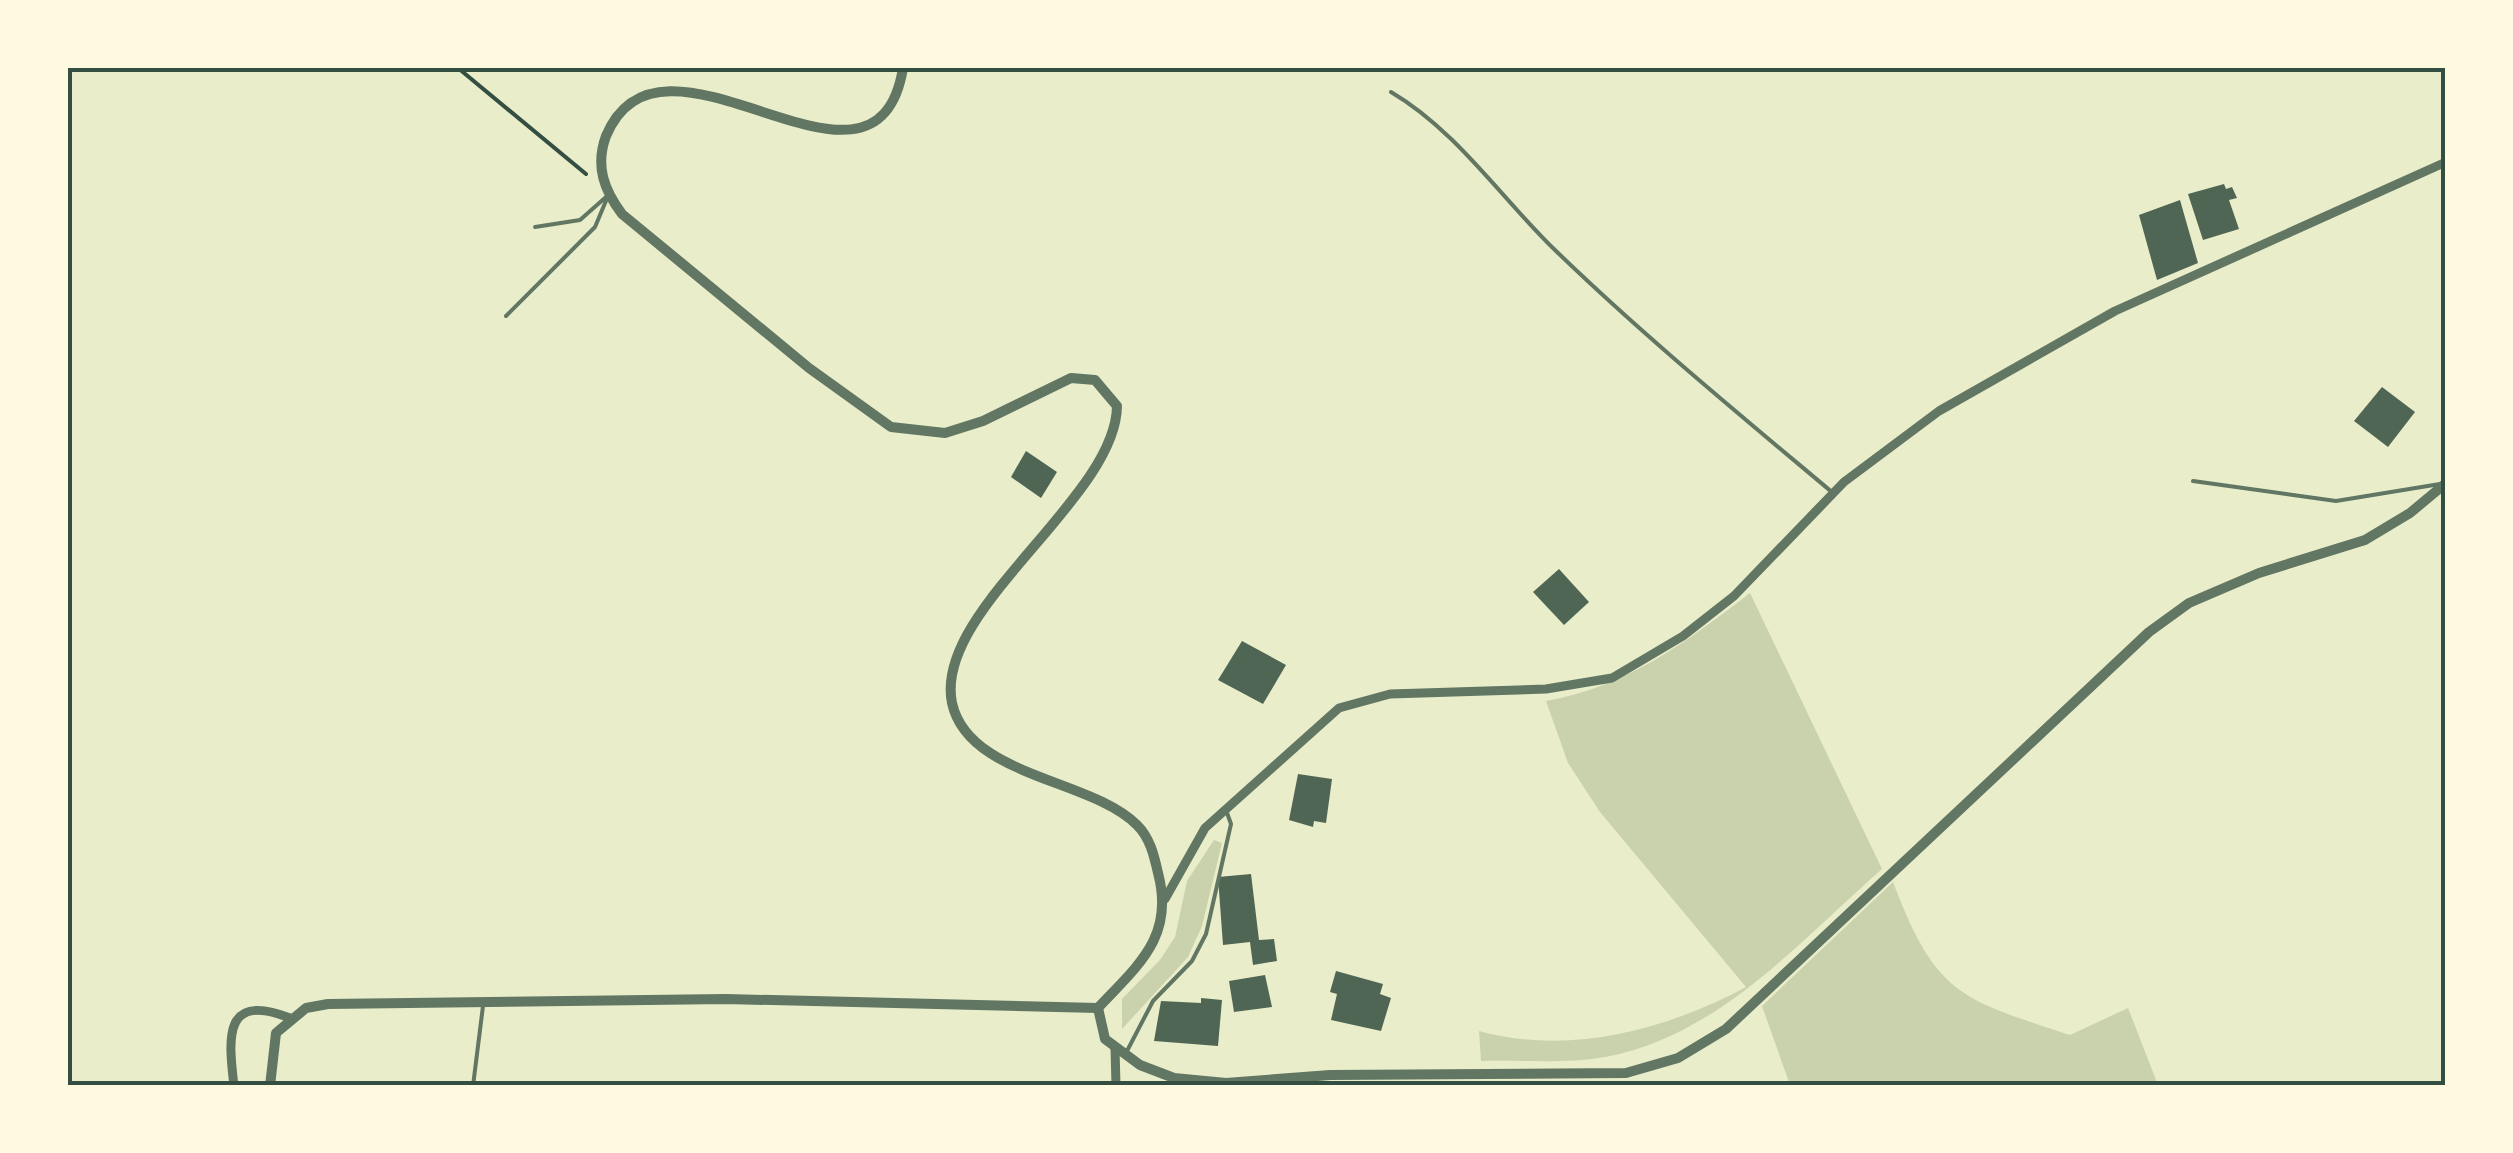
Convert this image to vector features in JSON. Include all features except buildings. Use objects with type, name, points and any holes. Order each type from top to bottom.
[{"type":"street","points":[[902,68],[891,106],[868,123],[837,129],[686,81],[655,82],[628,98],[612,122],[602,146],[601,174],[608,196],[622,214],[809,368],[891,427],[945,433],[983,420],[1071,378],[1094,380],[1107,391],[1117,406],[1117,429],[961,649],[950,678],[953,707],[968,732],[993,756],[1124,814],[1136,824],[1153,850],[1165,899]]},
{"type":"street","points":[[2445,484],[2410,513],[2365,540],[2259,574],[2190,604],[2150,632],[1726,1030],[1678,1058],[1626,1073],[1330,1074],[1229,1084],[1174,1078],[1120,1052],[1099,1028],[1098,1008],[1143,959],[1157,936],[1165,899],[1205,828],[1340,708],[1390,694],[1546,689],[1612,678],[1683,636],[1734,596],[1833,493],[1939,412],[2115,311],[2446,162]]},
{"type":"street","points":[[270,1086],[271,1048],[290,1018],[328,1004],[726,999],[1098,1008]]},
{"type":"street","points":[[234,1086],[228,1035],[233,1023],[243,1014],[264,1009],[290,1018]]},
{"type":"street","points":[[1116,1086],[1120,1052]]},
{"type":"lane","points":[[1391,92],[1435,121],[1512,209],[1638,330],[1833,493]]},
{"type":"lane","points":[[535,227],[580,220],[608,196]]},
{"type":"lane","points":[[506,316],[596,227],[608,196]]},
{"type":"lane","points":[[2193,481],[2336,501],[2445,484]]},
{"type":"lane","points":[[1120,1052],[1153,1000],[1192,961],[1206,934],[1231,824],[1226,808]]},
{"type":"lane","points":[[473,1086],[483,1002]]},
{"type":"path","points":[[458,68],[508,104],[573,165],[586,174],[601,174]]},
{"type":"green space","points":[[1750,593],[1882,869],[1755,982],[1684,1029],[1646,1046],[1605,1057],[1481,1061],[1479,1031],[1547,1041],[1616,1034],[1683,1016],[1746,987],[1600,812],[1568,763],[1546,701],[1629,674],[1703,629]]},
{"type":"green space","points":[[1214,840],[1222,843],[1202,926],[1188,957],[1122,1029],[1122,999],[1160,960],[1175,937],[1187,881]]},
{"type":"green space","points":[[1893,882],[1923,949],[1956,987],[2002,1012],[2070,1035],[2128,1008],[2158,1085],[1790,1085],[1762,1006]]}]
